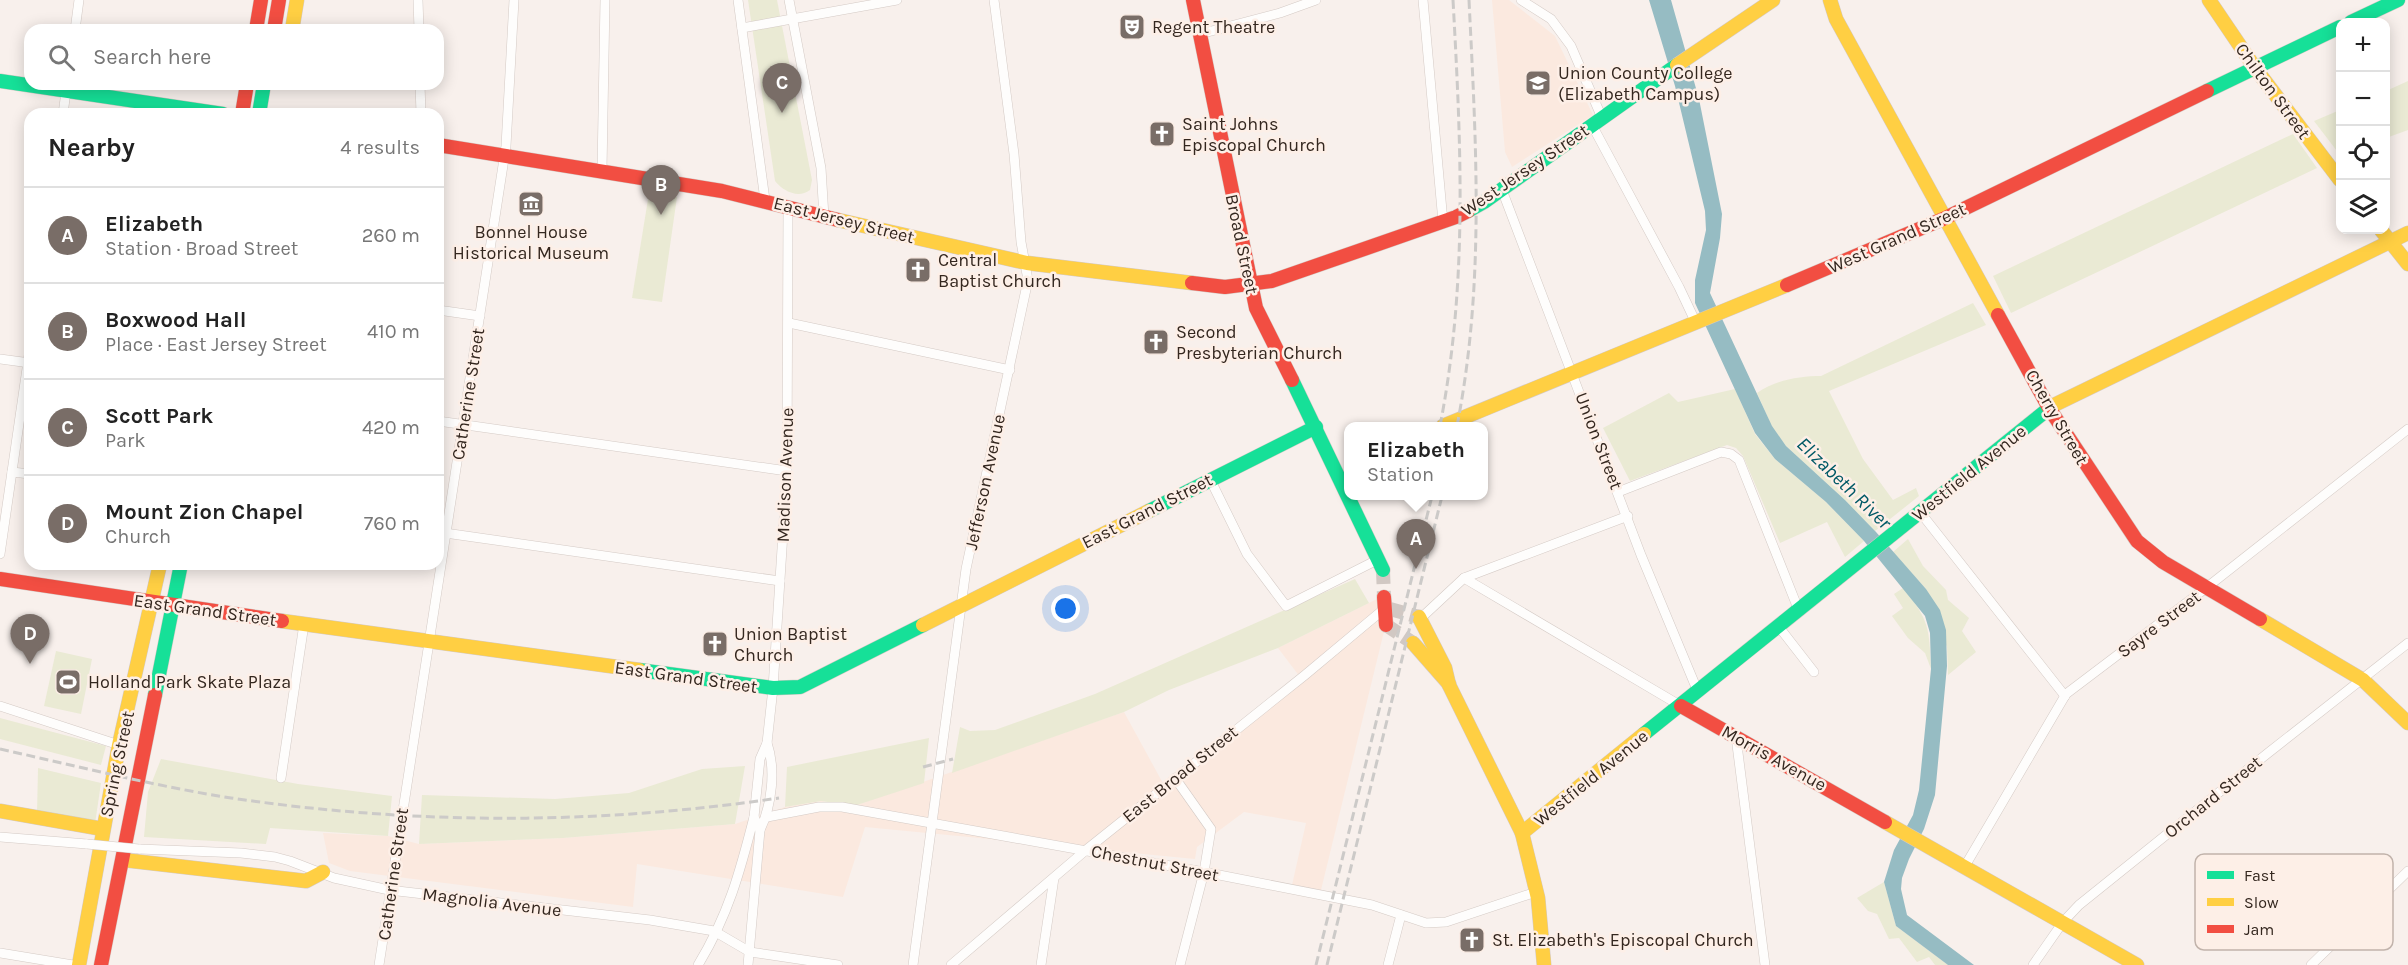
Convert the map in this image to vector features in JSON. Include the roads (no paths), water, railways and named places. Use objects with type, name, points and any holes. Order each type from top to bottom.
[{"type":"main road","points":[[250,0],[251,24]]},
{"type":"main road","points":[[257,24],[261,0]]},
{"type":"main road","points":[[275,24],[279,0]]},
{"type":"main road","points":[[292,24],[297,0]]},
{"type":"main road","name":"Broad Street","points":[[1193,0],[1256,308],[1316,427],[1343,469]]},
{"type":"main road","name":"West Jersey Street","points":[[1250,284],[1272,281],[1443,222],[1465,212],[1502,190],[1668,71],[1773,0]]},
{"type":"main road","name":"Cherry Street","points":[[1830,0],[1836,19],[1943,219],[2049,408],[2137,541],[2163,562],[2363,680],[2408,723]]},
{"type":"main road","name":"Chilton Street","points":[[2209,0],[2255,68],[2336,175]]},
{"type":"main road","points":[[2360,18],[2398,0]]},
{"type":"main road","name":"West Grand Street","points":[[1453,422],[1572,375],[1943,219],[2336,29]]},
{"type":"main road","points":[[0,81],[24,84]]},
{"type":"main road","points":[[79,90],[187,108]]},
{"type":"main road","points":[[243,108],[246,90]]},
{"type":"main road","points":[[261,108],[263,90]]},
{"type":"main road","points":[[263,108],[270,90]]},
{"type":"main road","name":"East Jersey Street","points":[[444,146],[602,170],[765,200],[824,217],[1027,263],[1225,287],[1250,284]]},
{"type":"main road","name":"Westfield Avenue","points":[[1522,833],[2049,408],[2408,233]]},
{"type":"main road","points":[[2385,234],[2408,264]]},
{"type":"main road","name":"East Grand Street","points":[[0,579],[304,624],[773,688],[800,687],[1316,427]]},
{"type":"main road","name":"Broad Street","points":[[1355,500],[1381,565]]},
{"type":"main road","name":"Spring Street","points":[[79,965],[119,745],[159,570]]},
{"type":"main road","name":"Spring Street","points":[[101,965],[124,860],[180,570]]},
{"type":"main road","points":[[1386,605],[1386,625]]},
{"type":"main road","points":[[1420,618],[1445,668],[1449,685],[1522,833],[1529,854],[1536,892],[1544,965]]},
{"type":"main road","points":[[1413,643],[1449,685]]},
{"type":"main road","name":"Morris Avenue","points":[[1681,706],[2137,965]]},
{"type":"main road","points":[[0,811],[103,830]]},
{"type":"main road","points":[[124,860],[306,881],[322,872]]},
{"type":"street","points":[[76,24],[79,0]]},
{"type":"street","points":[[418,0],[419,24]]},
{"type":"street","name":"Catherine Street","points":[[444,523],[463,424],[504,155],[514,0]]},
{"type":"street","points":[[602,170],[605,0]]},
{"type":"street","points":[[738,0],[765,200]]},
{"type":"street","points":[[789,0],[821,168],[824,217]]},
{"type":"street","points":[[742,28],[897,0]]},
{"type":"street","name":"Jefferson Avenue","points":[[913,965],[968,558],[1027,291],[1027,263],[1021,242],[1014,154],[994,0]]},
{"type":"street","points":[[1200,34],[1280,13],[1316,0]]},
{"type":"street","points":[[1423,0],[1443,222]]},
{"type":"street","points":[[1521,0],[1551,19],[1571,46],[1598,121],[1679,287],[1699,322]]},
{"type":"street","points":[[64,108],[67,90]]},
{"type":"street","points":[[420,90],[421,108]]},
{"type":"street","name":"Union Street","points":[[1502,190],[1641,555],[1698,692]]},
{"type":"street","name":"Madison Avenue","points":[[760,830],[754,817],[760,759],[767,744],[773,688],[787,471],[789,207]]},
{"type":"street","points":[[444,311],[480,316]]},
{"type":"street","points":[[789,323],[1011,370]]},
{"type":"street","points":[[0,359],[24,362]]},
{"type":"street","points":[[0,554],[24,395]]},
{"type":"street","points":[[444,422],[787,471]]},
{"type":"street","name":"Sayre Street","points":[[1965,867],[2065,696],[2408,429]]},
{"type":"street","points":[[1618,492],[1721,452],[1731,454],[1739,460],[1799,611]]},
{"type":"street","points":[[12,472],[24,473]]},
{"type":"street","points":[[1210,479],[1247,554],[1286,606],[1381,565]]},
{"type":"street","points":[[1920,512],[2065,696]]},
{"type":"street","points":[[1420,618],[1464,578],[1628,516]]},
{"type":"street","points":[[444,533],[780,581]]},
{"type":"street","name":"Catherine Street","points":[[379,965],[430,640],[438,570]]},
{"type":"street","name":"Morris Avenue","points":[[1464,578],[1681,706]]},
{"type":"street","name":"East Broad Street","points":[[951,965],[1086,850],[1386,605]]},
{"type":"street","points":[[281,777],[304,624]]},
{"type":"street","points":[[1779,627],[1815,672]]},
{"type":"street","name":"Orchard Street","points":[[2033,965],[2063,922],[2079,905],[2408,644]]},
{"type":"street","points":[[0,706],[119,745]]},
{"type":"street","points":[[1736,737],[1765,965]]},
{"type":"street","name":"Madison Avenue","points":[[748,965],[760,830],[767,817],[773,760],[767,744]]},
{"type":"street","points":[[1175,778],[1211,829],[1204,872],[1180,965]]},
{"type":"street","name":"Chestnut Street","points":[[767,817],[819,807],[842,807],[1086,850],[1372,905],[1436,924],[1536,892]]},
{"type":"street","points":[[698,965],[717,932],[732,898],[754,817]]},
{"type":"street","name":"Magnolia Avenue","points":[[0,837],[140,849],[241,853],[275,857],[342,880],[389,890],[650,920],[717,932],[750,952],[838,965]]},
{"type":"street","points":[[2393,886],[2408,871]]},
{"type":"street","points":[[1041,965],[1054,878]]},
{"type":"street","points":[[1389,965],[1401,915]]},
{"type":"street","points":[[2312,965],[2327,950]]},
{"type":"street","points":[[0,953],[73,965]]},
{"type":"water","points":[[1649,0],[1671,0],[1699,99],[1722,214],[1710,293],[1772,426],[1786,446],[1876,532],[1926,589],[1940,610],[1946,630],[1947,666],[1935,795],[1924,829],[1902,878],[1901,889],[1907,915],[1974,965],[1948,965],[1896,926],[1884,882],[1894,850],[1913,815],[1919,790],[1931,669],[1930,633],[1925,616],[1864,541],[1826,502],[1775,459],[1755,433],[1695,303],[1695,280],[1706,230],[1705,211],[1675,86]]},
{"type":"tunnel","points":[[1383,570],[1384,597]]},
{"type":"tunnel","points":[[1390,609],[1419,617]]},
{"type":"tunnel","points":[[1386,625],[1413,643]]},
{"type":"railway","points":[[1441,422],[1449,372],[1459,266],[1460,161],[1453,0]]},
{"type":"railway","points":[[1458,422],[1472,319],[1475,266],[1476,160],[1469,0]]},
{"type":"railway","points":[[1316,965],[1431,500]]},
{"type":"railway","points":[[1327,965],[1441,500]]},
{"type":"railway","points":[[0,749],[202,793],[300,807],[369,813],[437,817],[574,817],[710,807],[779,798]]},
{"type":"railway","points":[[923,767],[953,759]]},
{"type":"place","name":"Regent Theatre","points":[[1132,27]]},
{"type":"place","name":"Union County College (Elizabeth Campus)","points":[[1538,83]]},
{"type":"place","name":"Scott Park","points":[[782,113]]},
{"type":"place","name":"Saint Johns Episcopal Church","points":[[1162,134]]},
{"type":"place","name":"Bonnel House Historical Museum","points":[[531,204]]},
{"type":"place","name":"Boxwood Hall","points":[[661,215]]},
{"type":"place","name":"Central Baptist Church","points":[[918,270]]},
{"type":"place","name":"Second Presbyterian Church","points":[[1156,342]]},
{"type":"place","name":"Elizabeth","points":[[1416,569]]},
{"type":"place","name":"Union Baptist Church","points":[[715,644]]},
{"type":"place","name":"Mount Zion Chapel","points":[[30,664]]},
{"type":"place","name":"Holland Park Skate Plaza","points":[[68,682]]},
{"type":"place","name":"St. Elizabeth's Episcopal Church","points":[[1472,940]]},
{"type":"water label","name":"Elizabeth River","points":[[1844,483]]}]
